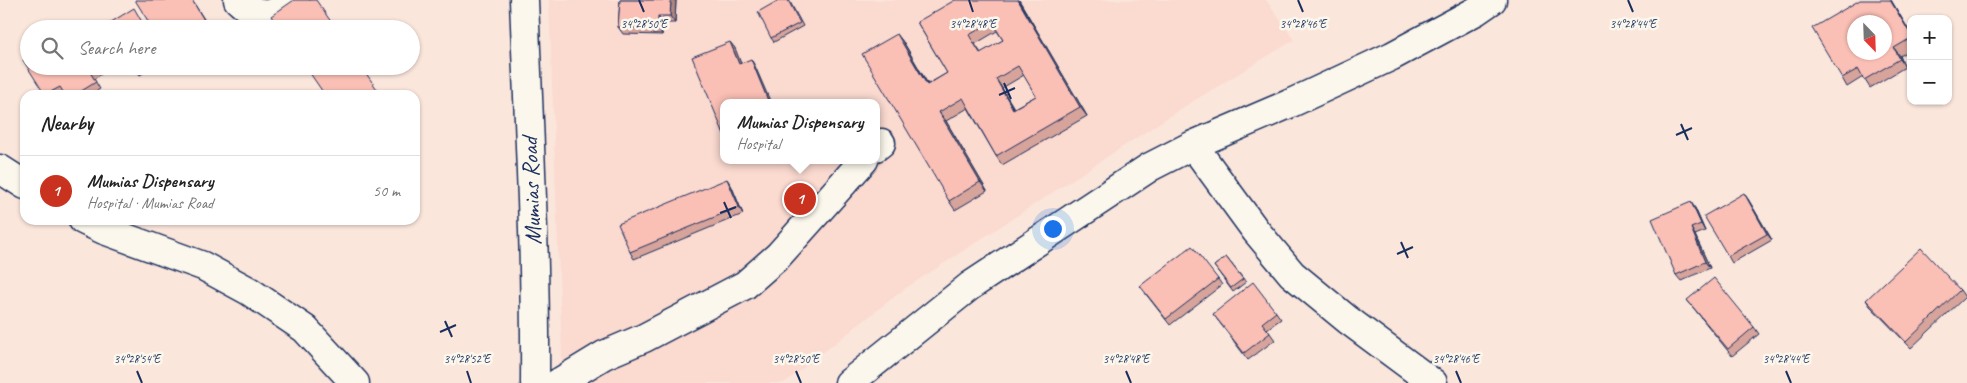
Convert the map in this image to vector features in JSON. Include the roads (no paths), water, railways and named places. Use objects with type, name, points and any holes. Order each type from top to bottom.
[{"type":"street","points":[[238,0],[253,11],[268,15],[279,11],[295,0]]},
{"type":"street","name":"Mumias Road","points":[[524,0],[532,198],[535,383]]},
{"type":"street","points":[[849,383],[970,286],[1150,167],[1193,145],[1289,104],[1392,56],[1476,11],[1492,0]]},
{"type":"street","points":[[1193,145],[1256,231],[1292,274],[1348,320],[1433,383]]},
{"type":"street","points":[[558,383],[604,355],[644,338],[745,285],[778,256],[861,164]]},
{"type":"street","points":[[0,169],[20,182]]},
{"type":"street","points":[[94,225],[203,266],[249,291],[305,329],[355,383]]},
{"type":"place","name":"Mumias Dispensary","points":[[800,199]]}]
